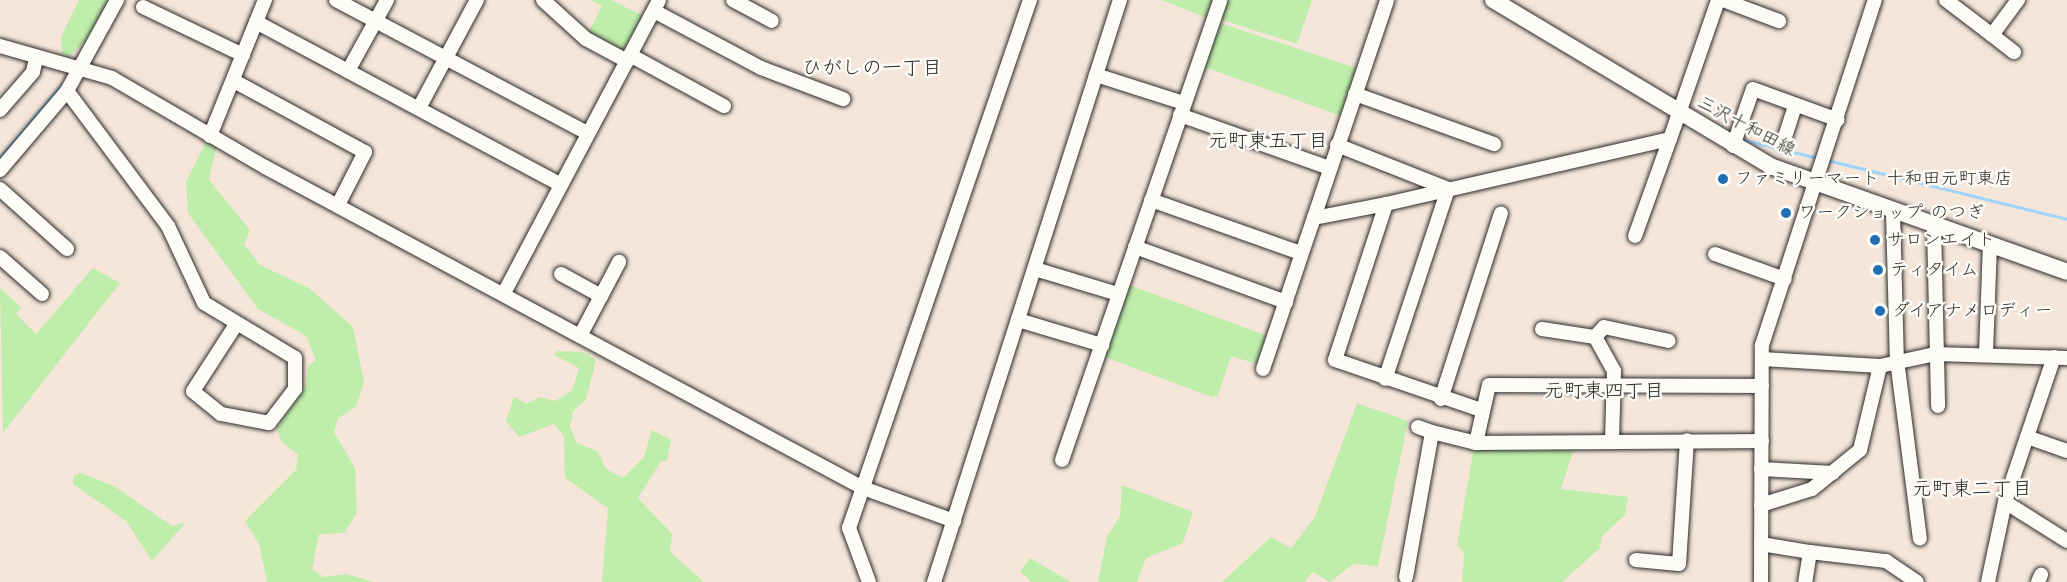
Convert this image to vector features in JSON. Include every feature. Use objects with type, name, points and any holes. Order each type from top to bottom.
[{"type":"main road","name":"三沢十和田線","points":[[1493,0],[1733,146],[1818,184],[2067,272]]},
{"type":"street","points":[[0,170],[67,91],[117,0]]},
{"type":"street","points":[[210,136],[265,0]]},
{"type":"street","points":[[336,0],[588,133]]},
{"type":"street","points":[[348,71],[387,0]]},
{"type":"street","points":[[543,0],[586,39],[724,106]]},
{"type":"street","points":[[733,0],[772,21]]},
{"type":"street","points":[[869,582],[849,528],[1030,0]]},
{"type":"street","points":[[934,582],[1120,0]]},
{"type":"street","points":[[1062,460],[1220,0]]},
{"type":"street","points":[[1263,369],[1387,0]]},
{"type":"street","points":[[1635,236],[1720,0],[1779,21]]},
{"type":"street","points":[[1761,582],[1762,359],[1785,279],[1818,184],[1875,0]]},
{"type":"street","points":[[1946,0],[2014,52]]},
{"type":"street","points":[[1992,35],[2019,0]]},
{"type":"street","points":[[419,108],[474,1]]},
{"type":"street","points":[[504,293],[656,5],[761,68],[843,99]]},
{"type":"street","points":[[142,7],[243,55]]},
{"type":"street","points":[[256,22],[560,184]]},
{"type":"street","points":[[0,46],[120,82],[210,136],[338,206],[504,293],[863,488],[954,521]]},
{"type":"street","points":[[0,110],[33,72],[36,58]]},
{"type":"street","points":[[1096,75],[1330,168]]},
{"type":"street","points":[[234,81],[365,152],[338,206]]},
{"type":"street","points":[[1733,146],[1753,89],[1838,120]]},
{"type":"street","points":[[67,91],[168,226],[204,303],[235,326],[299,365],[295,389],[269,423],[220,414],[193,392],[235,326]]},
{"type":"street","points":[[1355,94],[1494,144]]},
{"type":"street","points":[[1783,143],[1795,105]]},
{"type":"street","points":[[1314,218],[1386,204],[1670,139]]},
{"type":"street","points":[[1337,145],[1448,189]]},
{"type":"street","points":[[0,189],[67,249]]},
{"type":"street","points":[[1385,378],[1448,189]]},
{"type":"street","points":[[1151,200],[1302,253]]},
{"type":"street","points":[[1386,204],[1335,360],[1441,399],[1482,410]]},
{"type":"street","points":[[1893,212],[1897,360],[1920,538]]},
{"type":"street","points":[[1441,399],[1501,213]]},
{"type":"street","points":[[1934,225],[1935,354],[1938,406]]},
{"type":"street","points":[[1986,352],[1990,244]]},
{"type":"street","points":[[1135,247],[1286,302]]},
{"type":"street","points":[[1715,254],[1785,279]]},
{"type":"street","points":[[0,257],[42,294]]},
{"type":"street","points":[[580,336],[620,262]]},
{"type":"street","points":[[1035,269],[1118,294]]},
{"type":"street","points":[[561,274],[601,296]]},
{"type":"street","points":[[1018,320],[1102,345]]},
{"type":"street","points":[[1595,337],[1604,327],[1668,341]]},
{"type":"street","points":[[1542,329],[1595,337]]},
{"type":"street","points":[[1595,337],[1614,371],[1612,440]]},
{"type":"street","points":[[1762,359],[1880,366],[1897,360],[1935,354],[1986,352],[2061,357],[2027,437],[2005,502],[1988,582]]},
{"type":"street","points":[[1761,505],[1797,496],[1833,472],[1864,444],[1880,366]]},
{"type":"street","points":[[1476,442],[1489,386],[1762,386]]},
{"type":"street","points":[[1418,427],[1476,442],[1762,441]]},
{"type":"street","points":[[1406,577],[1432,432]]},
{"type":"street","points":[[2027,437],[2067,451]]},
{"type":"street","points":[[1636,560],[1679,564],[1687,440]]},
{"type":"street","points":[[1761,469],[1833,472]]},
{"type":"street","points":[[2005,502],[2067,541]]},
{"type":"street","points":[[1761,544],[1886,561],[1917,582]]},
{"type":"street","points":[[1805,582],[1810,552]]},
{"type":"green space","points":[[79,0],[109,0],[89,37],[69,57],[62,53],[61,37]]},
{"type":"green space","points":[[591,0],[611,0],[643,16],[622,53],[588,33],[602,6]]},
{"type":"green space","points":[[1162,0],[1213,0],[1207,18]]},
{"type":"green space","points":[[1224,0],[1312,0],[1297,44],[1217,18]]},
{"type":"green space","points":[[1217,22],[1359,69],[1341,116],[1202,66]]},
{"type":"green space","points":[[206,142],[217,144],[209,180],[250,230],[244,244],[260,265],[309,288],[353,327],[364,382],[356,407],[338,418],[334,432],[355,468],[357,513],[344,533],[319,534],[312,569],[324,577],[346,574],[374,582],[267,582],[259,544],[245,521],[296,470],[298,455],[281,441],[277,428],[305,387],[308,366],[316,360],[306,336],[258,309],[188,213],[186,182]]},
{"type":"green space","points":[[93,268],[120,283],[3,433],[0,288],[21,307],[16,314],[36,334]]},
{"type":"green space","points":[[1129,285],[1268,336],[1257,364],[1231,356],[1218,395],[1212,397],[1102,356]]},
{"type":"green space","points":[[557,351],[582,352],[596,360],[586,400],[573,411],[570,426],[576,442],[598,452],[606,469],[623,478],[644,457],[652,430],[671,440],[667,461],[661,461],[638,498],[672,534],[670,552],[704,582],[602,582],[608,508],[565,478],[564,436],[554,424],[519,437],[506,421],[514,397],[527,404],[540,397],[555,401],[572,391],[579,368],[554,355]]},
{"type":"green space","points":[[1357,403],[1408,421],[1378,566],[1353,564],[1330,582],[1313,572],[1304,582],[1222,582],[1271,537],[1291,548],[1315,517]]},
{"type":"green space","points":[[1575,445],[1561,489],[1628,497],[1625,515],[1602,536],[1600,548],[1562,582],[1462,582],[1464,553],[1457,545],[1474,447]]},
{"type":"green space","points":[[81,473],[114,486],[172,526],[186,522],[152,561],[126,521],[73,484],[74,475]]},
{"type":"green space","points":[[1122,485],[1193,512],[1183,543],[1146,558],[1137,582],[1098,582],[1107,537],[1120,516]]},
{"type":"green space","points":[[1030,558],[1071,582],[1032,582],[1020,572]]},
{"type":"waterway","points":[[0,157],[62,84]]},
{"type":"waterway","points":[[1741,139],[1818,158]]},
{"type":"waterway","points":[[1827,160],[2067,219]]},
{"type":"place","name":"ファミリーマート 十和田元町東店","points":[[1723,179]]},
{"type":"place","name":"ワークショップ のつぎ","points":[[1786,213]]},
{"type":"place","name":"サロンエイト","points":[[1875,240]]},
{"type":"place","name":"ティタイム","points":[[1878,270]]},
{"type":"place","name":"ダイアナメロディー","points":[[1880,311]]},
{"type":"district","name":"ひがしの一丁目","points":[[872,68]]},
{"type":"district","name":"元町東五丁目","points":[[1268,141]]},
{"type":"district","name":"元町東四丁目","points":[[1604,391]]},
{"type":"district","name":"元町東二丁目","points":[[1972,489]]}]
